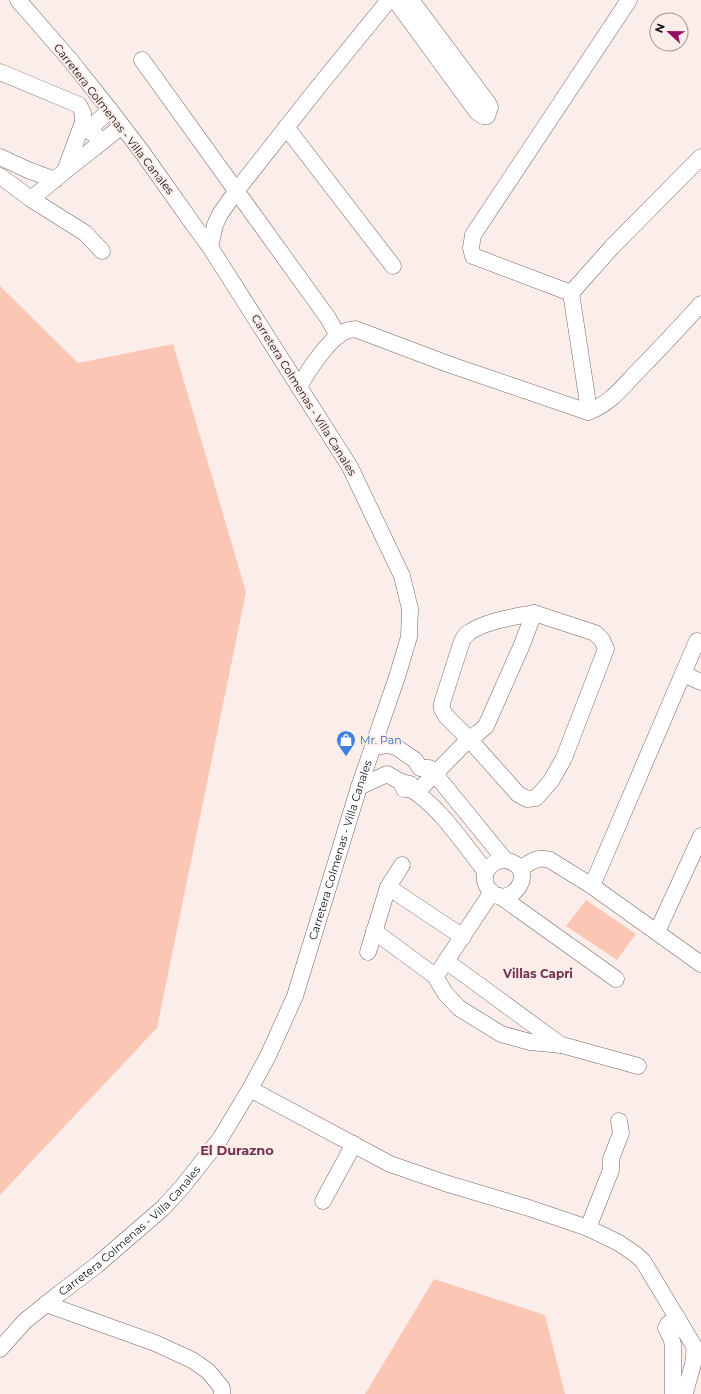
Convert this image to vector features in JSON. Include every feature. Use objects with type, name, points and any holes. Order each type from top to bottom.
[{"type":"street","name":"Carretera Colmenas - Villa Canales","points":[[0,1349],[17,1329],[46,1304],[97,1266],[163,1208],[220,1140],[250,1089],[268,1056],[295,996],[359,787],[403,657],[410,628],[410,609],[402,576],[350,467],[210,247],[110,110],[71,61],[18,0]]},
{"type":"street","points":[[210,247],[215,225],[237,190],[389,0]]},
{"type":"street","points":[[395,0],[476,112],[486,116],[490,107],[488,103],[411,0]]},
{"type":"street","points":[[571,293],[473,256],[471,248],[474,235],[629,0]]},
{"type":"street","points":[[142,60],[328,318],[338,336]]},
{"type":"street","points":[[0,72],[79,105],[83,112],[86,126],[103,141]]},
{"type":"street","points":[[60,175],[86,126],[110,110]]},
{"type":"street","points":[[31,199],[122,126]]},
{"type":"street","points":[[286,127],[393,266]]},
{"type":"street","points":[[571,293],[612,247],[701,157]]},
{"type":"street","points":[[0,158],[28,170],[60,175]]},
{"type":"street","points":[[0,176],[31,199],[85,233],[102,251]]},
{"type":"street","points":[[571,293],[588,412]]},
{"type":"street","points":[[299,387],[314,361],[338,336],[345,331],[355,329],[448,364],[588,412],[597,409],[606,403],[650,359],[701,304]]},
{"type":"street","points":[[359,787],[401,782],[432,771],[486,726],[521,647],[534,613]]},
{"type":"street","points":[[534,613],[595,633],[602,640],[606,649],[564,758],[551,781],[536,798],[528,799],[518,794],[469,739],[446,716],[442,709],[442,702],[462,641],[470,631],[495,622],[534,613]]},
{"type":"street","points":[[592,886],[697,641]]},
{"type":"street","points":[[683,674],[701,682]]},
{"type":"street","points":[[386,709],[405,753],[401,782]]},
{"type":"street","points":[[486,872],[439,814],[401,782],[371,752],[388,745],[405,753],[420,768],[432,771],[505,860],[516,864],[520,869],[522,880],[517,891],[506,896],[496,894]]},
{"type":"street","points":[[657,932],[701,836]]},
{"type":"street","points":[[520,869],[537,858],[550,860],[592,886],[701,964]]},
{"type":"street","points":[[505,860],[493,863],[486,872],[486,884],[496,894],[616,979]]},
{"type":"street","points":[[368,952],[388,887],[402,865]]},
{"type":"street","points":[[388,887],[462,937]]},
{"type":"street","points":[[435,976],[462,937],[496,894]]},
{"type":"street","points":[[374,931],[435,976],[445,994],[459,1008],[501,1034],[530,1042],[562,1045],[638,1066]]},
{"type":"street","points":[[446,961],[562,1045]]},
{"type":"street","points":[[250,1089],[390,1164],[588,1228],[619,1243],[635,1254],[643,1261],[694,1346],[695,1356],[685,1394]]},
{"type":"street","points":[[588,1228],[611,1170],[611,1159],[621,1133],[619,1121]]},
{"type":"street","points":[[323,1201],[354,1144]]},
{"type":"street","points":[[46,1304],[155,1343],[192,1360],[208,1371],[222,1388],[222,1394]]},
{"type":"street","points":[[673,1394],[673,1344],[666,1328],[668,1324],[676,1317]]},
{"type":"shaded area","points":[[0,286],[78,363],[173,344],[246,592],[157,1028],[0,1195]]},
{"type":"shaded area","points":[[586,900],[636,934],[617,960],[566,926]]},
{"type":"shaded area","points":[[434,1279],[545,1315],[565,1394],[365,1394]]},
{"type":"place","name":"Mr. Pan","points":[[346,757]]},
{"type":"district","name":"Villas Capri","points":[[538,973]]},
{"type":"district","name":"El Durazno","points":[[237,1150]]}]
